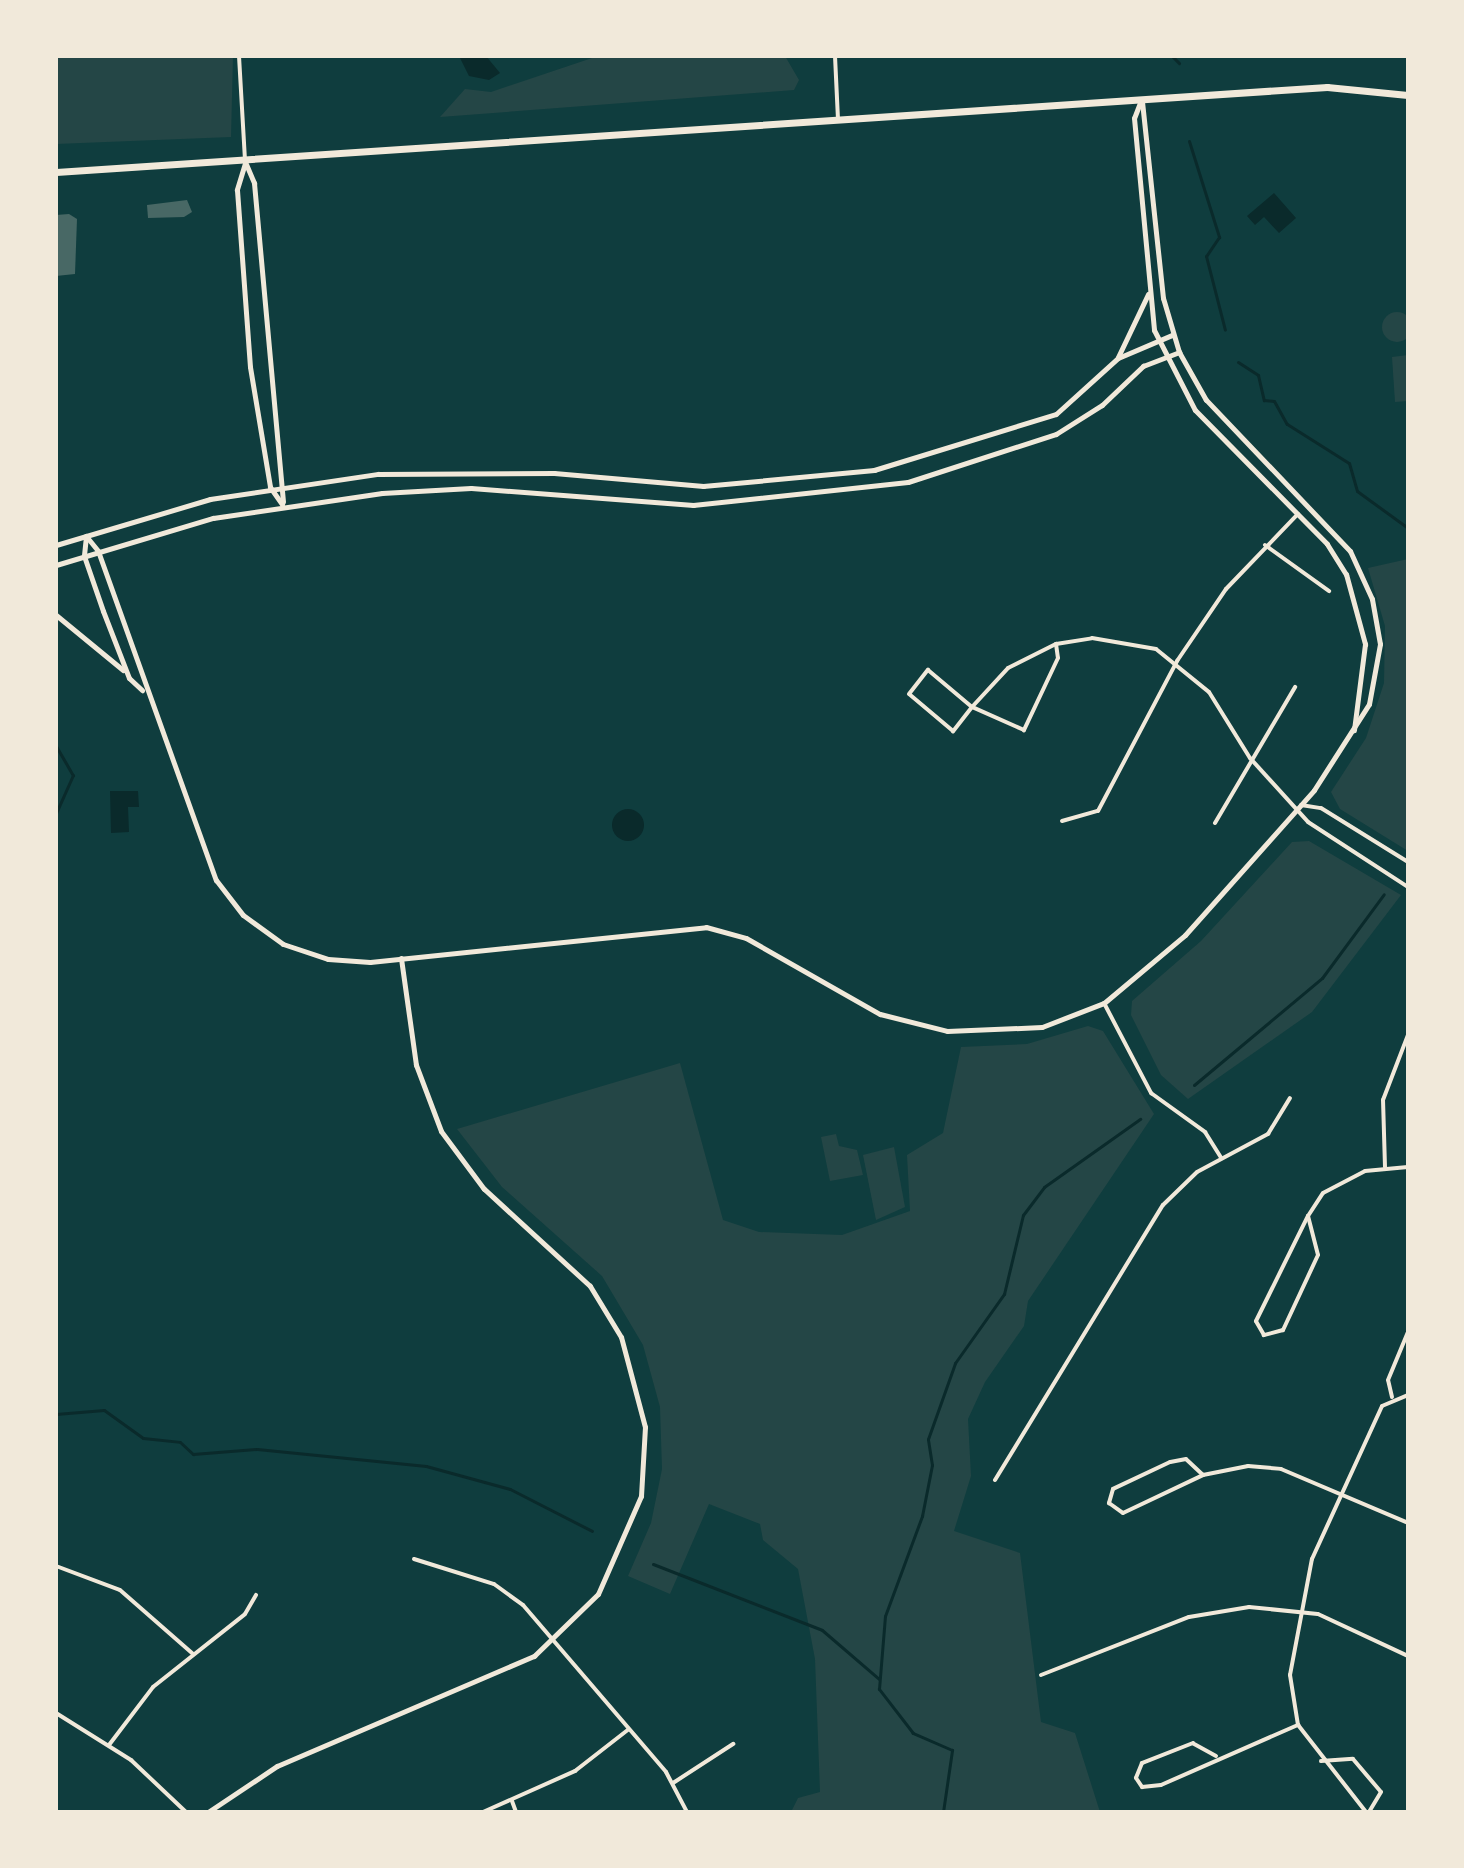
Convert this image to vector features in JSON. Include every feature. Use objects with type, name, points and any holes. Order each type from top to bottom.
[{"type":"main road","points":[[56,172],[245,163],[1327,87],[1408,95]]},
{"type":"street","points":[[239,56],[245,163],[237,190],[247,330],[270,487],[282,504]]},
{"type":"street","points":[[835,56],[839,121]]},
{"type":"street","points":[[1141,99],[1134,118],[1148,293],[1158,341],[1195,410],[1332,552],[1358,603],[1365,644],[1354,732]]},
{"type":"street","points":[[86,536],[98,551],[143,691],[229,901],[262,931],[304,953],[351,962],[706,927],[746,938],[880,1014],[947,1031],[1042,1027],[1104,1003],[1185,935],[1299,805],[1354,732],[1369,704],[1380,644],[1363,575],[1339,535],[1206,400],[1179,352],[1172,335],[1141,99]]},
{"type":"street","points":[[245,163],[254,183],[286,485],[282,504]]},
{"type":"street","points":[[56,545],[286,485],[461,470],[688,486],[858,473],[1034,424],[1076,402],[1118,358],[1148,293]]},
{"type":"street","points":[[1118,358],[1172,335]]},
{"type":"street","points":[[56,565],[98,551],[282,504],[459,488],[693,505],[825,496],[950,473],[1032,444],[1083,420],[1132,373],[1179,352]]},
{"type":"street","points":[[1062,821],[1098,811],[1177,661],[1265,545],[1298,514]]},
{"type":"street","points":[[86,536],[84,556],[129,678]]},
{"type":"street","points":[[1265,545],[1329,591]]},
{"type":"street","points":[[56,615],[105,648],[143,691]]},
{"type":"street","points":[[1056,644],[1058,658],[1024,730],[972,707],[928,670],[909,694],[953,731],[972,707],[1008,668],[1056,644],[1118,640],[1177,661],[1209,692],[1250,758],[1299,805],[1308,822],[1408,887]]},
{"type":"street","points":[[1215,823],[1250,758],[1295,687]]},
{"type":"street","points":[[1299,805],[1321,808],[1408,862]]},
{"type":"street","points":[[208,1812],[277,1766],[502,1674],[555,1640],[598,1594],[628,1539],[645,1463],[637,1380],[590,1286],[484,1189],[441,1131],[416,1065],[401,958]]},
{"type":"street","points":[[1104,1003],[1151,1093],[1205,1132],[1221,1158]]},
{"type":"street","points":[[1385,1167],[1383,1100],[1408,1035]]},
{"type":"street","points":[[995,1480],[1163,1205],[1221,1158],[1268,1134],[1290,1098]]},
{"type":"street","points":[[1308,1216],[1318,1255],[1283,1330],[1264,1335],[1256,1321],[1308,1216],[1332,1184],[1385,1167],[1408,1167]]},
{"type":"street","points":[[1321,1761],[1353,1759],[1381,1792],[1367,1812],[1321,1761],[1298,1725],[1289,1697],[1312,1559],[1340,1495],[1392,1397],[1388,1380],[1408,1332]]},
{"type":"street","points":[[1392,1397],[1408,1395]]},
{"type":"street","points":[[1203,1475],[1186,1459],[1170,1462],[1113,1489],[1109,1503],[1123,1513],[1203,1475],[1248,1466],[1281,1469],[1408,1523]]},
{"type":"street","points":[[414,1559],[494,1584],[555,1640],[673,1783],[687,1812]]},
{"type":"street","points":[[56,1566],[120,1590],[192,1653]]},
{"type":"street","points":[[109,1745],[153,1687],[245,1614],[256,1595]]},
{"type":"street","points":[[1041,1675],[1214,1610],[1302,1611],[1346,1623],[1408,1656]]},
{"type":"street","points":[[56,1713],[109,1745],[186,1812]]},
{"type":"street","points":[[1216,1756],[1193,1743],[1142,1763],[1136,1778],[1142,1787],[1161,1785],[1216,1756],[1298,1725]]},
{"type":"street","points":[[483,1812],[575,1771],[629,1729]]},
{"type":"street","points":[[673,1783],[733,1744]]},
{"type":"street","points":[[512,1801],[516,1812]]},
{"type":"shaded area","points":[[56,56],[233,56],[231,137],[56,144]]},
{"type":"shaded area","points":[[459,56],[486,56],[500,73],[489,80],[469,76]]},
{"type":"shaded area","points":[[598,56],[785,56],[799,80],[794,90],[440,117],[465,89],[491,92]]},
{"type":"shaded area","points":[[1274,193],[1296,218],[1279,233],[1264,217],[1255,225],[1247,216]]},
{"type":"shaded area","points":[[1397,312],[1407,317],[1412,327],[1407,337],[1397,342],[1387,337],[1382,327],[1387,317]]},
{"type":"shaded area","points":[[1408,355],[1408,401],[1395,402],[1392,357]]},
{"type":"shaded area","points":[[1408,559],[1408,851],[1340,809],[1331,792],[1366,738],[1384,683],[1385,626],[1368,568]]},
{"type":"shaded area","points":[[110,791],[138,791],[139,807],[128,807],[129,832],[111,833]]},
{"type":"shaded area","points":[[628,809],[639,814],[644,825],[639,836],[628,841],[617,836],[612,825],[617,814]]},
{"type":"shaded area","points":[[1309,841],[1401,895],[1312,1012],[1188,1099],[1161,1075],[1131,1015],[1132,1001],[1201,941],[1292,842]]},
{"type":"shaded area","points":[[1088,1026],[1103,1031],[1154,1114],[1028,1301],[1024,1326],[985,1382],[968,1419],[971,1476],[954,1531],[1020,1553],[1041,1722],[1075,1733],[1100,1812],[791,1812],[798,1798],[820,1792],[815,1659],[798,1569],[763,1540],[760,1524],[709,1504],[670,1594],[628,1576],[651,1523],[662,1469],[660,1407],[643,1345],[602,1276],[502,1187],[457,1129],[680,1063],[723,1220],[759,1232],[842,1235],[910,1211],[907,1155],[943,1133],[961,1047],[1027,1044]]},
{"type":"shaded area","points":[[836,1134],[839,1146],[857,1150],[863,1175],[830,1181],[821,1137]]},
{"type":"shaded area","points":[[894,1147],[905,1207],[876,1220],[863,1155]]},
{"type":"building","points":[[187,200],[192,212],[184,217],[148,218],[147,205]]},
{"type":"building","points":[[69,214],[77,219],[75,274],[56,276],[56,215]]},
{"type":"waterway","points":[[1172,56],[1179,63]]},
{"type":"waterway","points":[[1189,141],[1219,237],[1206,256],[1225,330]]},
{"type":"waterway","points":[[1238,362],[1258,375],[1264,400],[1274,401],[1287,424],[1349,463],[1357,491],[1408,528]]},
{"type":"waterway","points":[[56,746],[73,775],[56,813]]},
{"type":"waterway","points":[[1194,1085],[1322,978],[1384,894]]},
{"type":"waterway","points":[[943,1812],[952,1750],[913,1733],[879,1689],[885,1616],[922,1516],[932,1465],[928,1439],[955,1363],[1004,1294],[1023,1215],[1044,1187],[1140,1119]]},
{"type":"waterway","points":[[56,1414],[104,1410],[143,1438],[180,1442],[193,1454],[257,1449],[426,1466],[510,1489],[592,1531]]},
{"type":"waterway","points":[[653,1564],[822,1630],[879,1679]]}]
